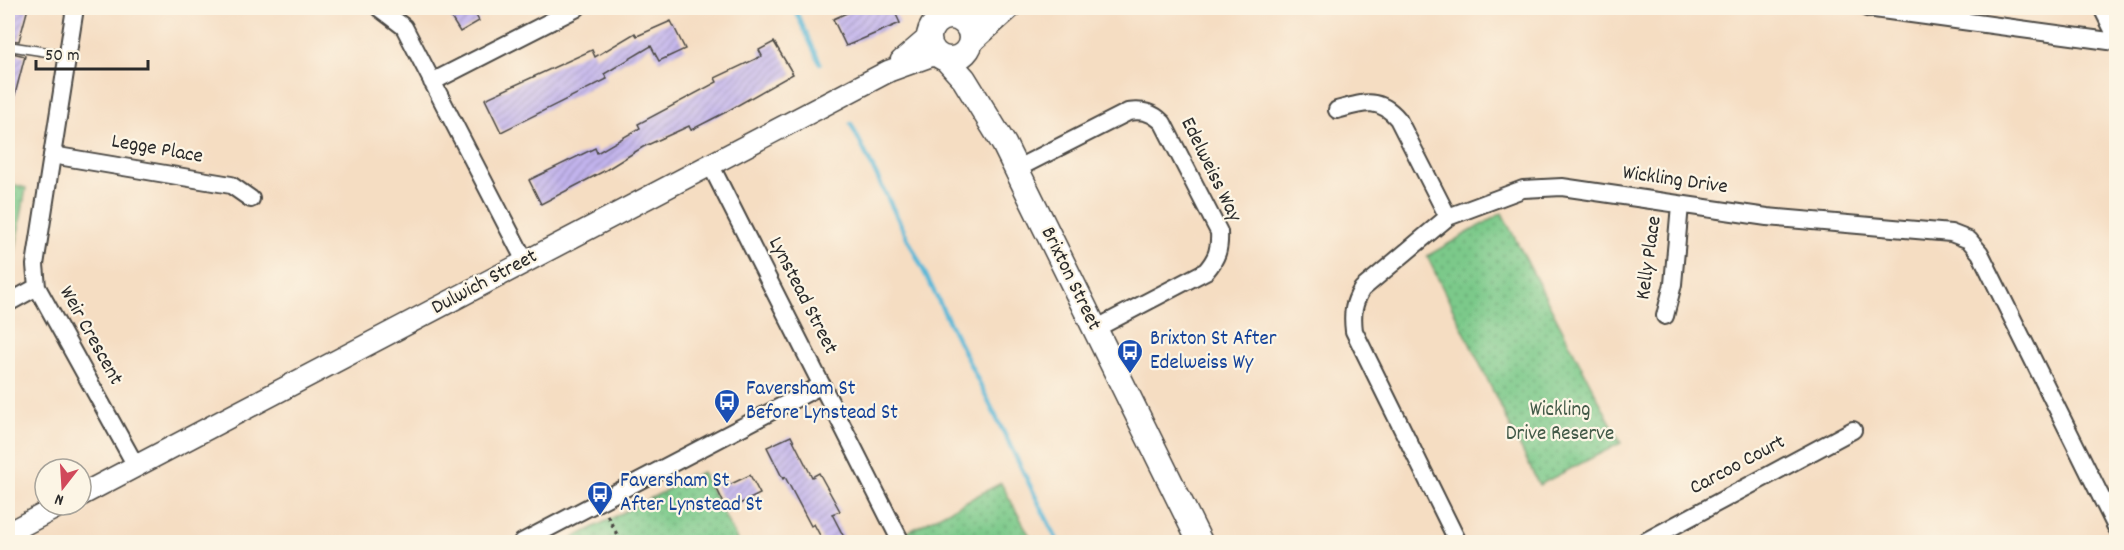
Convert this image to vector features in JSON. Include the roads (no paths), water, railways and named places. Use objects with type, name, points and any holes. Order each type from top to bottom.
[{"type":"main road","name":"Brixton Street","points":[[1004,144],[993,109],[975,71],[970,47],[970,30],[942,28],[964,79],[1004,144],[1200,543]]},
{"type":"street","name":"Weir Crescent","points":[[75,8],[35,265],[37,287],[136,466]]},
{"type":"street","points":[[379,8],[404,27],[525,261]]},
{"type":"street","points":[[432,82],[578,8]]},
{"type":"street","name":"Dulwich Street","points":[[93,489],[889,71],[942,28],[1009,8]]},
{"type":"street","name":"Dulwich Street","points":[[970,47],[1009,8]]},
{"type":"street","points":[[1867,8],[2116,42]]},
{"type":"street","points":[[2102,8],[2116,36]]},
{"type":"street","points":[[1336,110],[1363,103],[1389,108],[1398,119],[1448,217]]},
{"type":"street","name":"Edelweiss Way","points":[[1016,169],[1128,112],[1142,110],[1155,115],[1163,123],[1219,232],[1220,247],[1215,261],[1206,271],[1095,329]]},
{"type":"street","name":"Legge Place","points":[[52,155],[231,185],[251,198]]},
{"type":"street","name":"Lynstead Street","points":[[711,166],[901,543]]},
{"type":"street","name":"Wickling Drive","points":[[1458,543],[1354,331],[1352,314],[1362,289],[1448,217],[1523,189],[1562,187],[1767,217],[1951,233],[1969,240],[1980,253],[2116,527]]},
{"type":"street","name":"Kelly Place","points":[[1665,316],[1673,284],[1680,205]]},
{"type":"street","points":[[8,303],[37,287]]},
{"type":"street","points":[[522,543],[822,385]]},
{"type":"street","name":"Carcoo Court","points":[[1644,543],[1853,430]]},
{"type":"street","points":[[8,533],[38,517]]},
{"type":"lane","points":[[8,46],[67,55]]},
{"type":"waterway","points":[[794,8],[820,63]]},
{"type":"waterway","points":[[851,124],[1058,542]]},
{"type":"place","name":"Brixton St After Edelweiss Wy","points":[[1130,375]]},
{"type":"place","name":"Faversham St Before Lynstead St","points":[[727,425]]},
{"type":"place","name":"Faversham St After Lynstead St","points":[[600,517]]},
{"type":"park label","name":"Wickling Drive Reserve","points":[[1560,423]]}]
